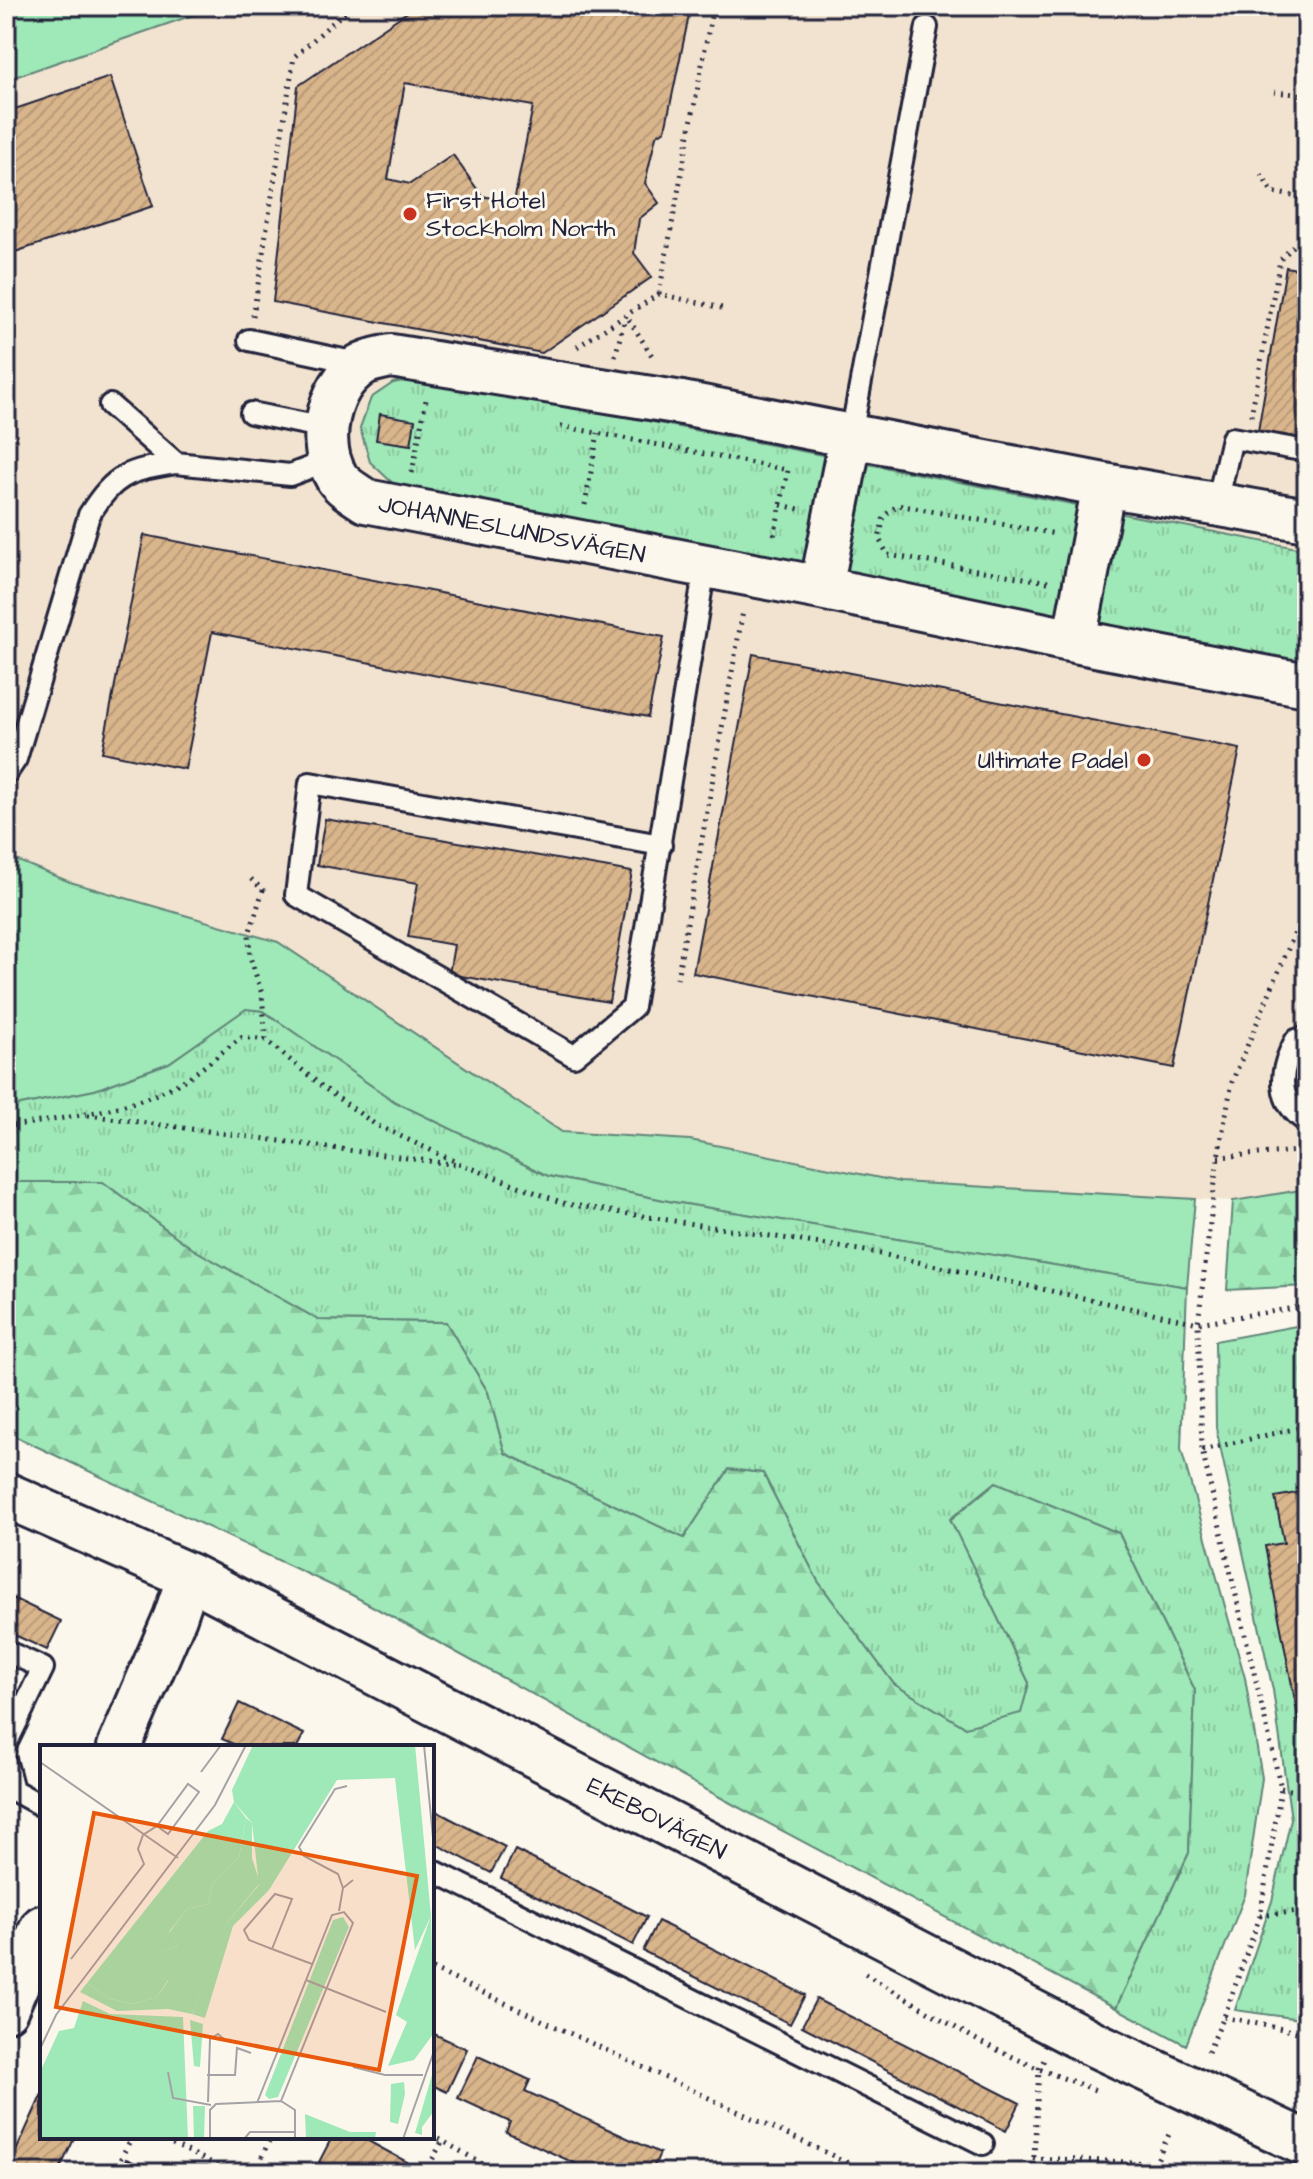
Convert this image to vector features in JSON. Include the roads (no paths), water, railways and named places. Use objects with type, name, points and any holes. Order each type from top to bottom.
[{"type":"street","points":[[328,444],[334,397],[362,364],[391,356],[429,382],[527,378],[682,403],[1104,485],[1307,520]]},
{"type":"street","points":[[821,588],[851,435]]},
{"type":"street","name":"JOHANNESLUNDSVÄGEN","points":[[328,444],[339,480],[366,501],[1307,685]]},
{"type":"street","points":[[1074,641],[1104,485]]},
{"type":"street","name":"EKEBOVÄGEN","points":[[6,1495],[189,1576],[1092,2043],[1307,2144]]},
{"type":"street","points":[[120,1745],[175,1617],[189,1576]]},
{"type":"street","points":[[6,2010],[40,1932]]},
{"type":"lane","points":[[851,435],[927,27]]},
{"type":"lane","points":[[249,340],[362,364]]},
{"type":"lane","points":[[110,405],[176,463]]},
{"type":"lane","points":[[6,774],[16,759],[89,515],[105,489],[134,470],[176,463],[290,475],[328,444],[251,413]]},
{"type":"lane","points":[[1217,503],[1232,438],[1307,451]]},
{"type":"lane","points":[[661,845],[310,783],[296,895],[574,1056],[633,1007],[661,845],[705,567]]},
{"type":"lane","points":[[1307,1037],[1296,1040],[1284,1060],[1283,1093],[1296,1115],[1307,1122]]},
{"type":"lane","points":[[6,1651],[43,1668],[6,1744]]},
{"type":"lane","points":[[6,1763],[13,1790],[40,1805]]},
{"type":"lane","points":[[434,1871],[983,2144]]},
{"type":"place","name":"First Hotel Stockholm North","points":[[410,214]]},
{"type":"place","name":"Ultimate Padel","points":[[1144,760]]}]
